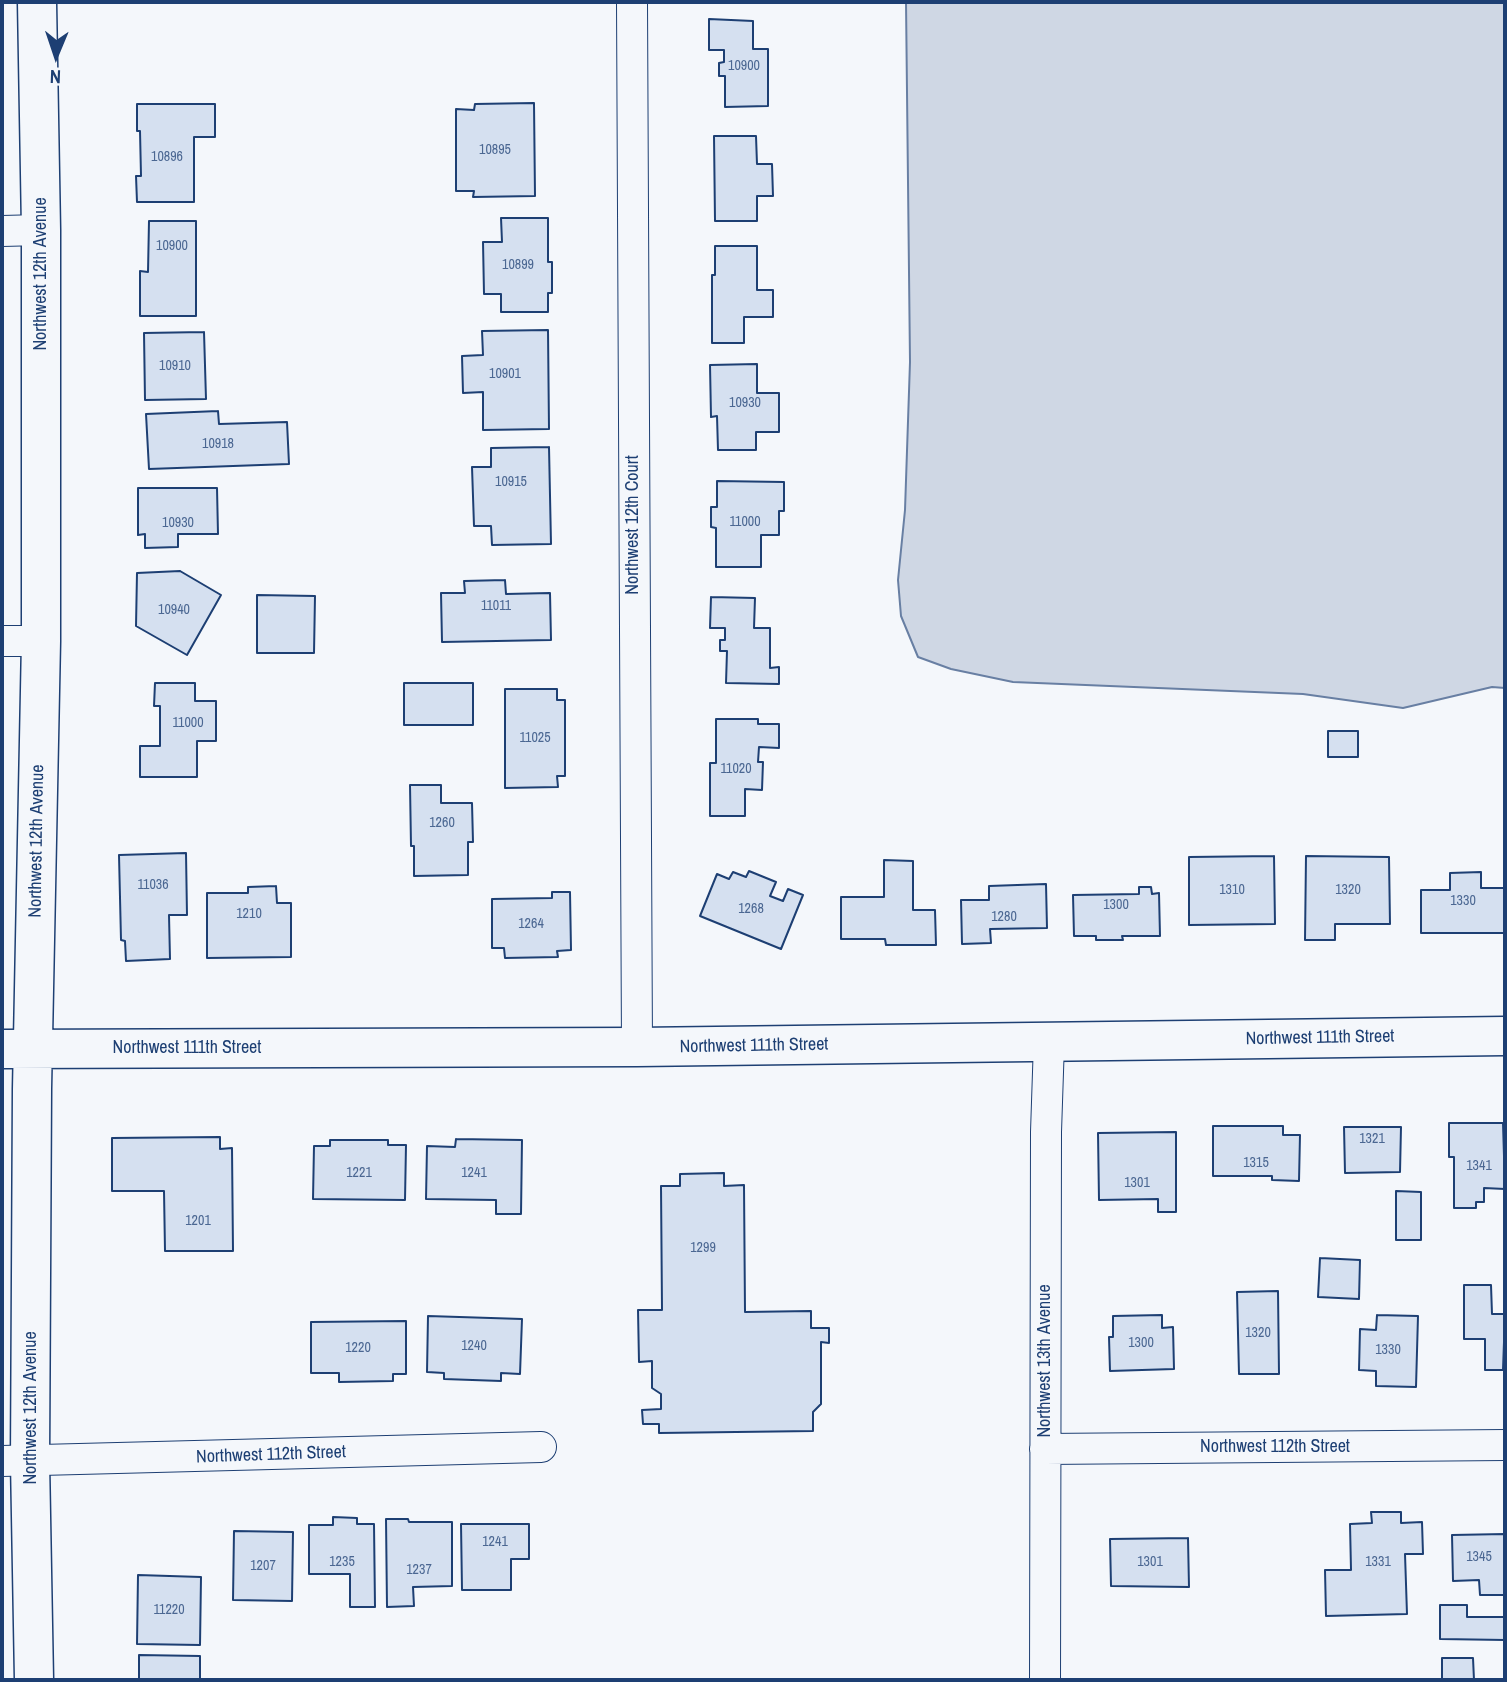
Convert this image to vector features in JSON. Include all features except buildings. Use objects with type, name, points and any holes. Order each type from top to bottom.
[{"type":"street","name":"Northwest 12th Avenue","points":[[34,1680],[16,1461],[17,1049],[41,640],[41,230],[37,2]]},
{"type":"street","name":"Northwest 12th Court","points":[[632,2],[636,1047]]},
{"type":"street","points":[[2,231],[41,230]]},
{"type":"street","points":[[2,641],[41,640]]},
{"type":"street","name":"Northwest 111th Street","points":[[17,1049],[636,1047],[1505,1036]]},
{"type":"street","name":"Northwest 13th Avenue","points":[[1045,1680],[1045,1146],[1049,1042]]},
{"type":"street","name":"Northwest 112th Street","points":[[1045,1449],[1505,1445]]},
{"type":"street","name":"Northwest 112th Street","points":[[16,1461],[541,1447]]},
{"type":"shaded area","points":[[906,2],[1505,2],[1505,688],[1492,687],[1403,708],[1303,694],[1013,682],[951,669],[918,657],[901,616],[898,580],[905,510],[910,362]]}]
